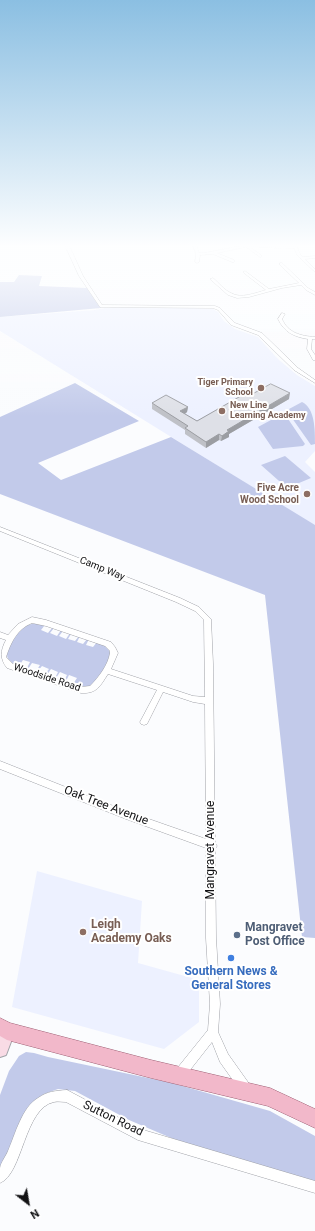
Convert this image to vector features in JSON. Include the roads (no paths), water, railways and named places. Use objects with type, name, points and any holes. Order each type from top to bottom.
[{"type":"main road","points":[[4,1029],[178,1075],[270,1097],[315,1119]]},
{"type":"street","points":[[99,302],[101,306],[214,307],[219,309],[233,324],[260,334],[296,369],[315,382]]},
{"type":"street","points":[[283,314],[280,319],[287,330],[299,336],[313,338],[309,349],[315,359]]},
{"type":"street","name":"Camp Way","points":[[0,529],[178,600],[203,613]]},
{"type":"street","name":"Mangravet Avenue","points":[[203,613],[208,623],[212,846],[211,938],[215,1004],[213,1032]]},
{"type":"street","name":"Woodside Road","points":[[32,620],[108,644],[113,649],[114,655],[94,688],[81,690],[10,666],[2,657],[9,638],[19,626],[32,620]]},
{"type":"street","points":[[0,635],[9,638]]},
{"type":"street","points":[[106,670],[193,699],[209,701]]},
{"type":"street","points":[[144,722],[161,689]]},
{"type":"street","name":"Oak Tree Avenue","points":[[0,765],[126,815],[212,846]]},
{"type":"street","points":[[0,1049],[4,1029]]},
{"type":"street","points":[[178,1075],[213,1032],[224,1058],[247,1091]]},
{"type":"street","name":"Sutton Road","points":[[0,1177],[7,1166],[31,1112],[40,1102],[57,1095],[67,1096],[138,1134],[315,1187]]},
{"type":"place","name":"Tiger Primary School","points":[[261,388]]},
{"type":"place","name":"New Line Learning Academy","points":[[222,411]]},
{"type":"place","name":"Five Acre Wood School","points":[[307,494]]},
{"type":"place","name":"Leigh Academy Oaks","points":[[83,932]]},
{"type":"place","name":"Mangravet Post Office","points":[[237,935]]},
{"type":"place","name":"Southern News & General Stores","points":[[231,958]]}]
